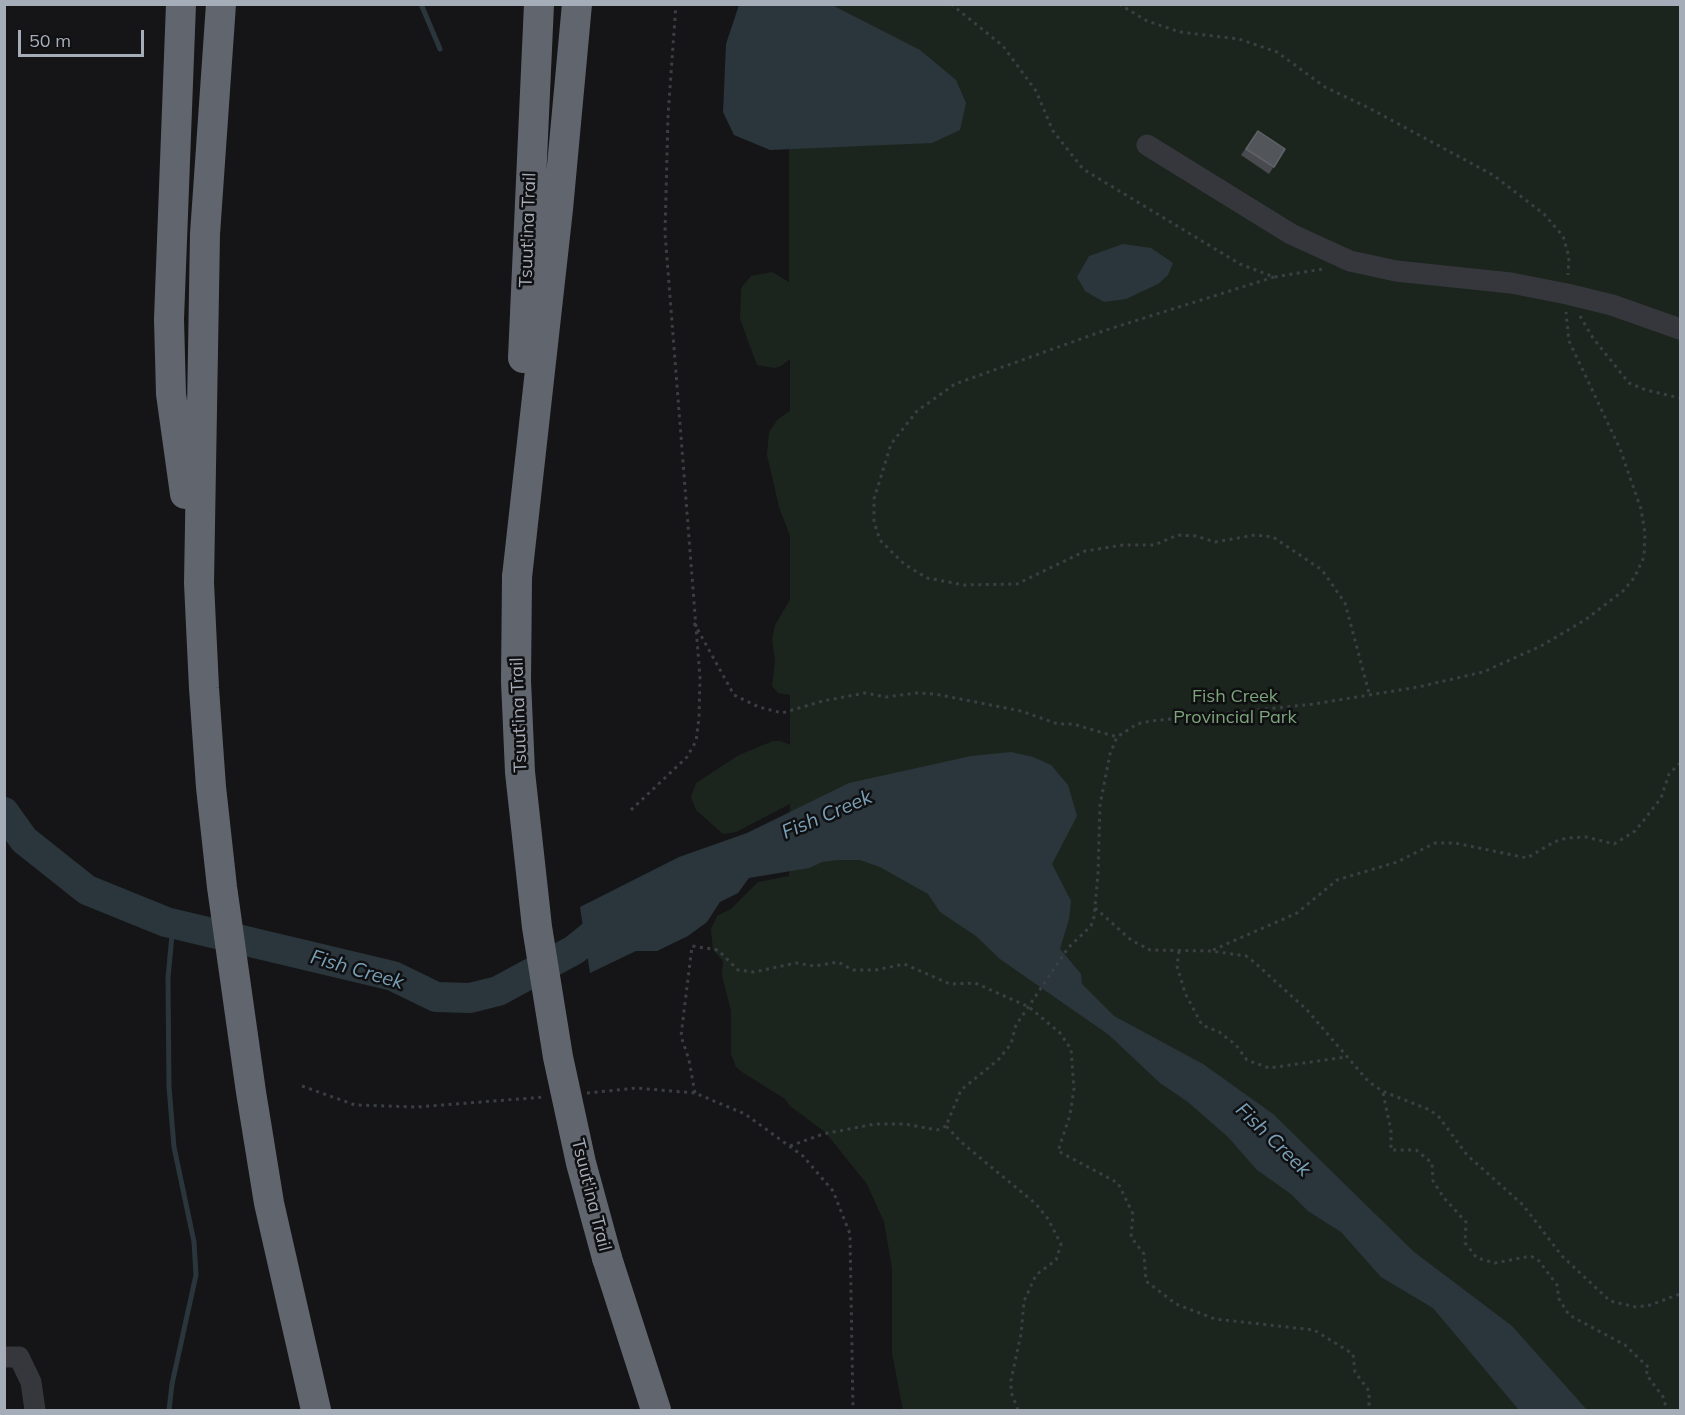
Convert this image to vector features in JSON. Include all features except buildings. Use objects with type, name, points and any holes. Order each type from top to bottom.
[{"type":"highway","points":[[181,4],[170,295],[171,394],[198,583]]},
{"type":"highway","points":[[221,4],[205,234],[198,583],[210,787],[252,1102],[281,1258],[316,1410]]},
{"type":"highway","name":"Tsuut'ina Trail","points":[[539,4],[527,235],[517,577],[516,681],[520,772],[537,927],[558,1057],[581,1163],[607,1258],[656,1410]]},
{"type":"highway","points":[[517,577],[558,209],[565,109],[577,4]]},
{"type":"lane","points":[[1147,145],[1312,246],[1350,261],[1396,272],[1511,283],[1567,294],[1612,305],[1680,329]]},
{"type":"lane","points":[[4,1357],[19,1357],[31,1382],[35,1410]]},
{"type":"path","points":[[631,810],[687,757],[696,741],[700,678],[693,621],[688,516],[674,379],[665,233],[668,116],[676,4]]},
{"type":"path","points":[[951,4],[1003,46],[1036,91],[1053,131],[1083,169],[1240,264],[1274,277]]},
{"type":"path","points":[[790,1146],[823,1134],[875,1124],[905,1124],[937,1130],[946,1126],[961,1090],[998,1060],[1011,1044],[1016,1026],[1068,948],[1091,926],[1095,908],[1100,806],[1110,754],[1117,737],[1137,724],[1151,721],[1257,712],[1443,682],[1513,660],[1585,620],[1610,602],[1623,591],[1640,568],[1645,545],[1641,509],[1620,449],[1569,341],[1567,294],[1569,257],[1563,236],[1544,214],[1492,175],[1369,108],[1324,87],[1277,52],[1239,39],[1180,32],[1147,21],[1119,4]]},
{"type":"path","points":[[1350,261],[1307,273],[1274,277],[1103,331],[956,384],[917,411],[891,444],[874,498],[874,522],[880,540],[904,564],[927,578],[964,585],[1017,584],[1085,551],[1123,545],[1154,545],[1178,535],[1215,542],[1255,535],[1273,537],[1322,570],[1345,603],[1369,693]]},
{"type":"path","points":[[1567,294],[1593,338],[1622,376],[1646,390],[1680,398]]},
{"type":"path","points":[[693,621],[734,695],[759,707],[782,713],[823,701],[865,693],[886,696],[935,694],[1021,711],[1058,724],[1073,724],[1117,737]]},
{"type":"path","points":[[1211,951],[1297,913],[1337,880],[1397,862],[1435,843],[1455,843],[1527,858],[1554,842],[1567,838],[1586,837],[1614,844],[1626,838],[1654,807],[1669,774],[1680,763]]},
{"type":"path","points":[[1095,908],[1131,940],[1150,950],[1211,951],[1246,956],[1254,962],[1306,1010],[1359,1073],[1382,1091],[1430,1110],[1439,1117],[1467,1155],[1523,1205],[1562,1256],[1605,1297],[1622,1305],[1636,1307],[1650,1305],[1680,1294]]},
{"type":"path","points":[[695,1092],[689,1060],[681,1036],[687,1004],[685,982],[692,946],[718,950],[738,970],[754,972],[796,963],[814,966],[838,962],[853,970],[876,970],[904,964],[950,984],[975,983],[1029,1006],[1060,1033],[1071,1049],[1074,1089],[1070,1115],[1058,1151],[1118,1183],[1133,1214],[1131,1237],[1144,1254],[1146,1281],[1176,1305],[1215,1319],[1314,1330],[1353,1354],[1355,1372],[1369,1390],[1369,1410]]},
{"type":"path","points":[[1179,951],[1177,966],[1182,984],[1202,1025],[1219,1032],[1236,1045],[1247,1060],[1269,1068],[1346,1057]]},
{"type":"path","points":[[302,1086],[355,1105],[417,1107],[553,1096]]},
{"type":"path","points":[[577,1094],[636,1088],[695,1092],[745,1114],[803,1156],[833,1191],[850,1234],[853,1410]]},
{"type":"path","points":[[1382,1091],[1391,1131],[1391,1150],[1416,1150],[1432,1163],[1433,1181],[1466,1222],[1465,1243],[1477,1258],[1495,1263],[1531,1256],[1539,1261],[1557,1286],[1559,1299],[1569,1315],[1624,1345],[1648,1368],[1646,1374],[1663,1397],[1667,1410]]},
{"type":"path","points":[[946,1126],[961,1142],[1036,1204],[1048,1219],[1061,1244],[1056,1260],[1036,1275],[1024,1301],[1021,1334],[1011,1380],[1011,1392],[1018,1410]]},
{"type":"green space","name":"Fish Creek Provincial Park","points":[[789,5],[1680,5],[1680,1410],[903,1410],[892,1353],[892,1268],[884,1222],[867,1184],[825,1132],[790,1106],[785,1099],[742,1072],[736,1067],[731,1054],[731,1011],[722,976],[723,961],[713,950],[711,929],[717,916],[731,909],[758,882],[789,876],[790,804],[736,832],[723,834],[696,810],[691,797],[696,783],[739,755],[773,741],[781,741],[790,745],[790,695],[778,693],[772,686],[775,661],[772,639],[775,625],[790,600],[790,536],[779,507],[767,455],[769,432],[778,419],[790,411],[790,359],[774,368],[757,365],[740,319],[741,288],[751,276],[772,272],[789,282]]},
{"type":"water","points":[[739,5],[832,5],[920,50],[956,80],[966,103],[960,130],[932,143],[770,150],[734,135],[723,112],[726,44]]},
{"type":"water","points":[[1123,244],[1151,248],[1173,263],[1168,275],[1158,284],[1126,299],[1104,302],[1085,291],[1077,277],[1089,256]]},
{"type":"water","points":[[1011,752],[1033,757],[1051,765],[1068,785],[1077,816],[1052,864],[1071,901],[1069,919],[1060,949],[1081,974],[1082,984],[1114,1016],[1203,1064],[1273,1114],[1414,1252],[1512,1326],[1587,1410],[1519,1410],[1433,1308],[1381,1277],[1341,1232],[1308,1211],[1291,1194],[1257,1170],[1228,1137],[1188,1102],[1160,1083],[1109,1035],[1000,959],[976,936],[940,912],[928,894],[880,867],[860,860],[837,860],[822,862],[809,868],[749,878],[738,893],[720,902],[707,922],[688,936],[657,951],[636,951],[590,973],[580,907],[679,857],[747,833],[849,783],[971,756]]},
{"type":"waterway","points":[[421,4],[440,49]]},
{"type":"waterway","name":"Fish Creek","points":[[4,812],[24,840],[87,890],[166,922],[393,976],[436,997],[470,998],[498,991],[574,950],[616,916]]},
{"type":"waterway","points":[[169,1410],[172,1384],[196,1275],[194,1242],[174,1147],[169,1087],[168,978],[173,924]]}]
